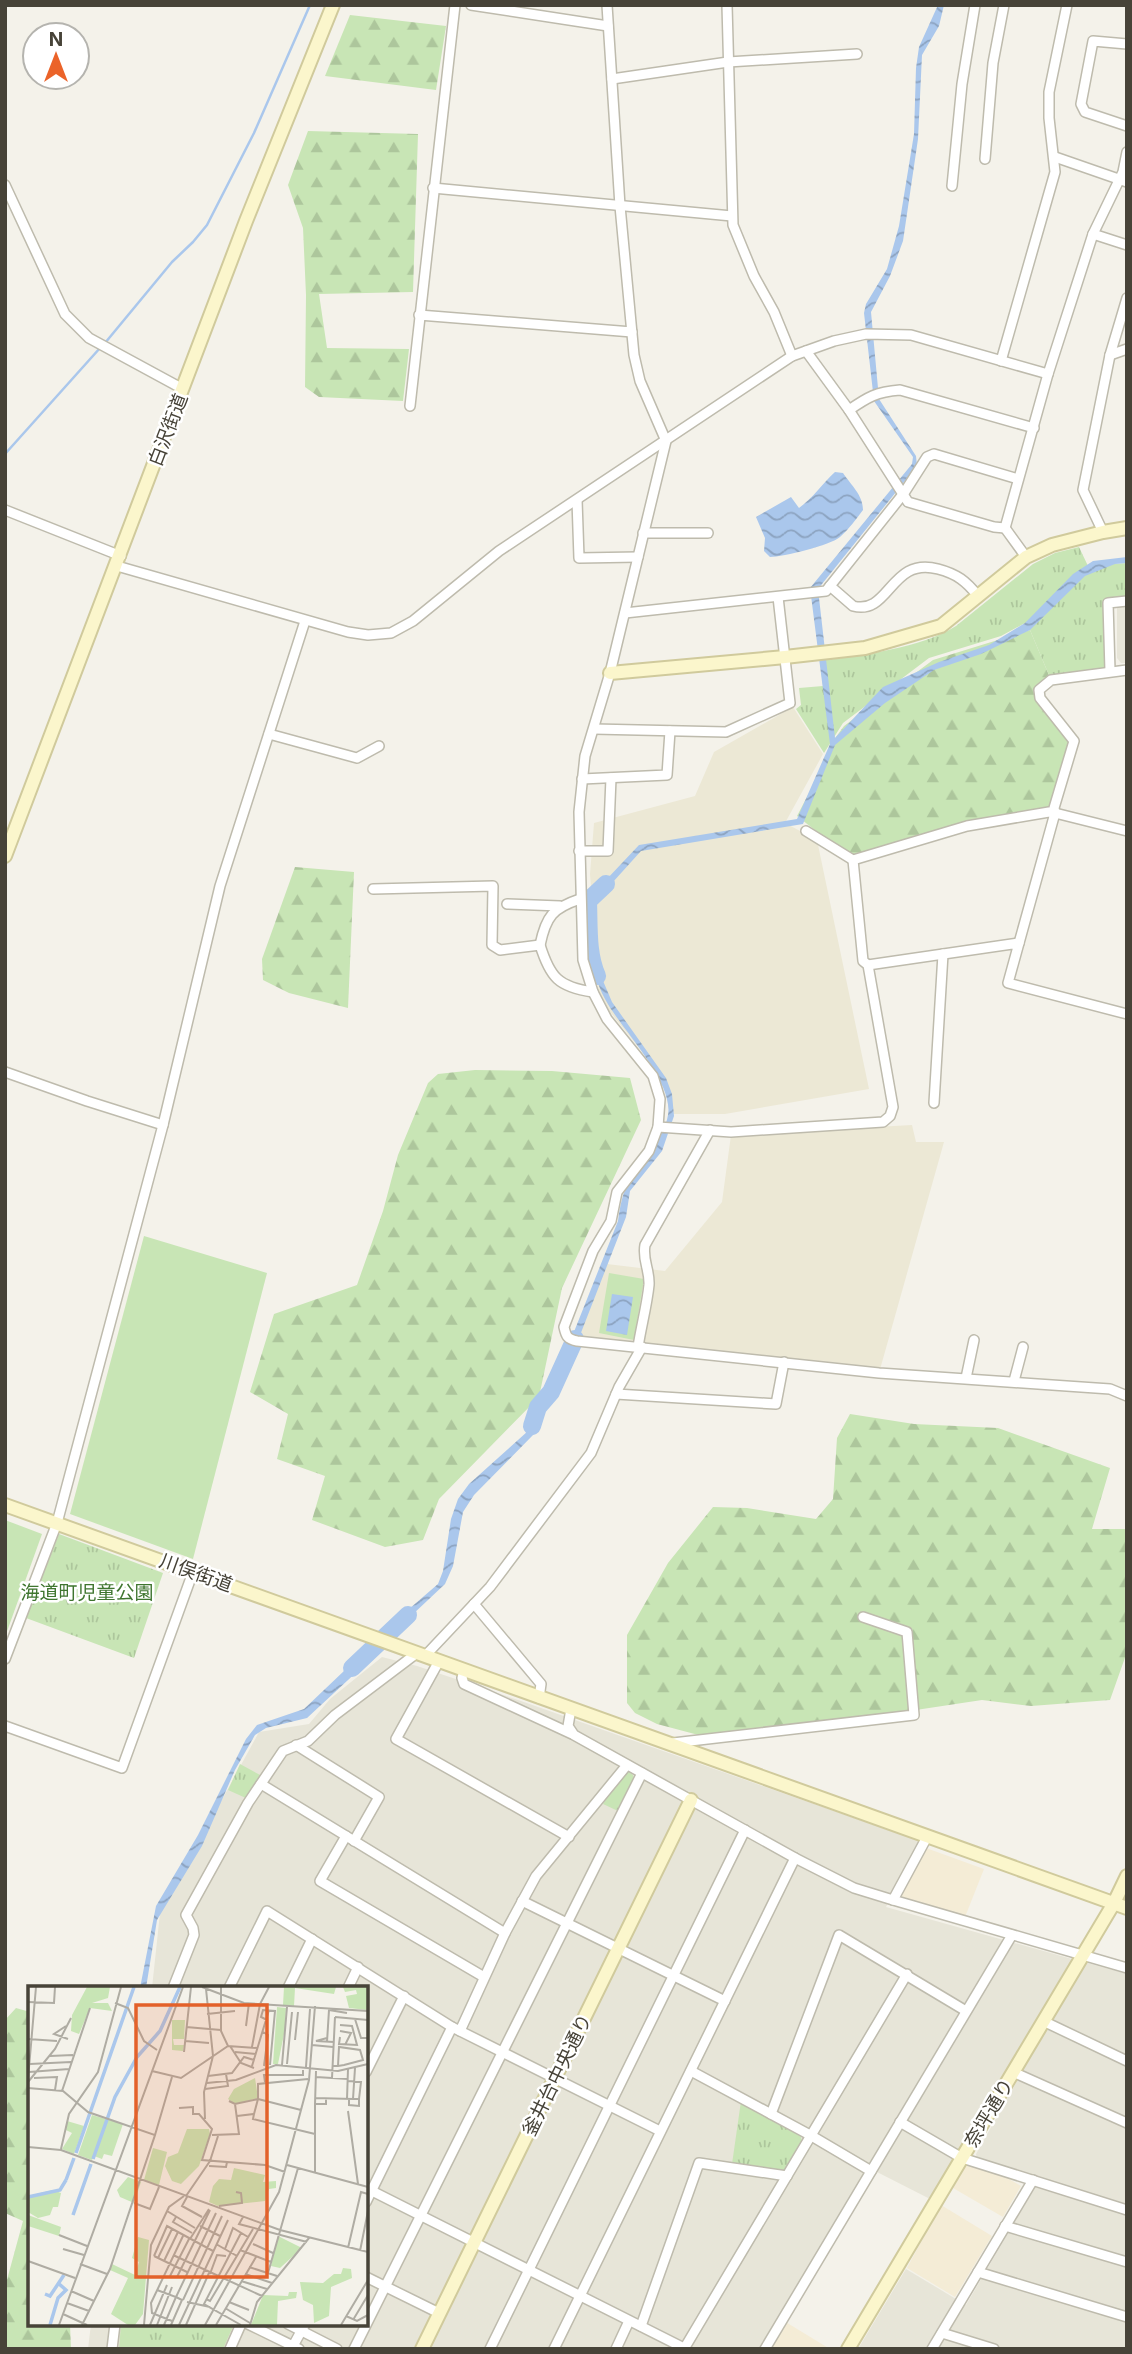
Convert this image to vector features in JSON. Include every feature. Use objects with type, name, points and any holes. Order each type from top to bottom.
[{"type":"main road","name":"白沢街道","points":[[5,856],[246,221],[333,5]]},
{"type":"main road","points":[[610,673],[865,648],[941,626],[1026,557],[1052,545],[1127,528]]},
{"type":"main road","name":"川俣街道","points":[[5,1504],[1127,1908]]},
{"type":"main road","name":"釜井台中央通り","points":[[422,2349],[691,1800]]},
{"type":"main road","name":"奈坪通り","points":[[848,2349],[1114,1903],[1127,1876]]},
{"type":"street","points":[[410,406],[455,5]]},
{"type":"street","points":[[471,5],[608,26]]},
{"type":"street","points":[[607,5],[620,206],[634,355],[640,381],[666,441],[610,673],[585,756],[579,812],[583,960],[593,992],[607,1019],[653,1076],[664,1127],[617,1192],[611,1221],[593,1251],[564,1327],[566,1336],[574,1340],[879,1373],[1110,1389],[1127,1396]]},
{"type":"street","points":[[727,5],[733,225],[792,356]]},
{"type":"street","points":[[952,186],[962,84],[975,5]]},
{"type":"street","points":[[985,159],[993,63],[1004,5]]},
{"type":"street","points":[[1001,361],[1055,172],[1049,92],[1067,5]]},
{"type":"street","points":[[1127,44],[1093,41],[1081,104],[1085,112],[1127,126]]},
{"type":"street","points":[[612,79],[729,62],[857,54]]},
{"type":"street","points":[[1005,528],[1048,374],[1093,233],[1123,180],[1127,152]]},
{"type":"street","points":[[1055,156],[1123,180]]},
{"type":"street","points":[[5,185],[65,314],[89,338],[183,389]]},
{"type":"street","points":[[433,188],[732,216]]},
{"type":"street","points":[[1093,233],[1127,245]]},
{"type":"street","points":[[1103,532],[1083,490],[1110,355],[1127,298]]},
{"type":"street","points":[[419,315],[632,332]]},
{"type":"street","points":[[1116,331],[1127,335]]},
{"type":"street","points":[[5,510],[119,561],[305,621],[368,635],[391,633],[414,621],[499,551],[792,356],[834,341],[869,334],[911,335],[1048,374]]},
{"type":"street","points":[[1110,355],[1127,349]]},
{"type":"street","points":[[806,351],[849,410],[908,502],[1005,528],[1026,557]]},
{"type":"street","points":[[849,410],[876,393],[900,390],[1034,428]]},
{"type":"street","points":[[625,613],[825,591],[900,488],[927,457],[934,454],[1018,479]]},
{"type":"street","points":[[577,500],[579,558],[638,557]]},
{"type":"street","points":[[643,533],[708,533]]},
{"type":"street","points":[[830,586],[859,608],[878,601],[904,572],[916,567],[931,567],[960,577],[978,596]]},
{"type":"street","points":[[594,729],[726,732],[790,703],[778,597]]},
{"type":"street","points":[[1110,671],[1108,603],[1127,601]]},
{"type":"street","points":[[5,1659],[57,1523],[163,1125],[220,886],[305,621]]},
{"type":"street","points":[[1127,670],[1051,680],[1039,690],[1040,698],[1074,741],[1008,983],[1127,1014]]},
{"type":"street","points":[[582,779],[667,775],[670,731]]},
{"type":"street","points":[[269,734],[357,758],[379,746]]},
{"type":"street","points":[[579,851],[608,851],[611,778]]},
{"type":"street","points":[[806,831],[853,860],[967,826],[1049,812],[1127,831]]},
{"type":"street","points":[[664,1127],[731,1132],[883,1122],[890,1116],[893,1107],[868,965],[863,961],[853,860]]},
{"type":"street","points":[[373,889],[493,886],[492,945],[500,950],[540,944]]},
{"type":"street","points":[[507,904],[560,906],[580,899]]},
{"type":"street","points":[[560,906],[547,921],[540,944],[547,970],[571,989],[593,992]]},
{"type":"street","points":[[868,965],[1019,943]]},
{"type":"street","points":[[934,1103],[943,954]]},
{"type":"street","points":[[5,1072],[163,1125]]},
{"type":"street","points":[[174,1986],[194,1936],[186,1915],[261,1784],[283,1751],[308,1741],[335,1715],[421,1655],[474,1604],[490,1587],[591,1454],[616,1394],[640,1347],[649,1284],[648,1269],[643,1260],[645,1245],[710,1130]]},
{"type":"street","points":[[966,1378],[974,1340]]},
{"type":"street","points":[[1014,1381],[1023,1347]]},
{"type":"street","points":[[616,1394],[776,1404],[784,1362]]},
{"type":"street","points":[[5,1726],[122,1768],[193,1572]]},
{"type":"street","points":[[474,1604],[541,1684],[539,1698]]},
{"type":"street","points":[[668,1744],[914,1715],[907,1632],[863,1617]]},
{"type":"street","points":[[439,1661],[396,1739],[569,1838]]},
{"type":"street","points":[[464,1670],[464,1684],[574,1735],[795,1858],[855,1888],[1127,1968]]},
{"type":"street","points":[[571,1709],[568,1726],[574,1735]]},
{"type":"street","points":[[296,1745],[379,1797],[320,1881],[484,1978]]},
{"type":"street","points":[[627,1765],[569,1838],[546,1862],[522,1901],[484,1978],[369,2190],[685,2348],[906,1974]]},
{"type":"street","points":[[368,2321],[642,1773]]},
{"type":"street","points":[[261,1784],[505,1933]]},
{"type":"street","points":[[490,2349],[744,1830]]},
{"type":"street","points":[[893,1900],[927,1837]]},
{"type":"street","points":[[554,2349],[795,1858]]},
{"type":"street","points":[[522,1901],[725,2001]]},
{"type":"street","points":[[230,1986],[267,1910],[456,2029],[660,2131]]},
{"type":"street","points":[[771,2114],[839,1935],[966,2011]]},
{"type":"street","points":[[765,2349],[1012,1936]]},
{"type":"street","points":[[289,1986],[312,1939]]},
{"type":"street","points":[[349,1986],[358,1968]]},
{"type":"street","points":[[368,2068],[404,1996]]},
{"type":"street","points":[[1044,2021],[1127,2061]]},
{"type":"street","points":[[691,2071],[871,2171]]},
{"type":"street","points":[[1013,2072],[1127,2123]]},
{"type":"street","points":[[900,2122],[962,2158],[1127,2210]]},
{"type":"street","points":[[641,2326],[699,2163],[787,2176]]},
{"type":"street","points":[[932,2349],[1032,2180]]},
{"type":"street","points":[[1005,2226],[1127,2262]]},
{"type":"street","points":[[978,2273],[1127,2317]]},
{"type":"street","points":[[368,2278],[439,2313]]},
{"type":"street","points":[[616,2349],[629,2321]]},
{"type":"street","points":[[112,2349],[115,2326]]},
{"type":"street","points":[[230,2349],[240,2326]]},
{"type":"street","points":[[252,2326],[296,2347],[304,2328],[337,2349]]},
{"type":"street","points":[[354,2349],[366,2326]]},
{"type":"street","points":[[942,2333],[994,2349]]},
{"type":"shaded area","points":[[1127,606],[1127,663],[1121,663],[1117,658],[1117,607]]},
{"type":"shaded area","points":[[793,707],[823,754],[785,823],[817,840],[869,1089],[725,1114],[670,1114],[663,1078],[599,998],[590,874],[594,823],[695,796],[714,752]]},
{"type":"shaded area","points":[[912,1125],[916,1142],[944,1142],[879,1373],[577,1341],[607,1264],[665,1271],[722,1202],[731,1135]]},
{"type":"shaded area","points":[[382,1657],[521,1701],[919,1841],[886,1907],[1072,1959],[930,2199],[877,2172],[771,2349],[88,2349],[91,2326],[368,2326],[368,1986],[152,1986],[160,1913],[259,1732],[309,1724],[330,1699]]},
{"type":"shaded area","points":[[926,1848],[984,1869],[965,1917],[900,1897]]},
{"type":"shaded area","points":[[1084,1962],[1127,1974],[1127,2349],[858,2349],[906,2269],[966,2305],[1041,2177],[977,2159],[976,2154]]},
{"type":"shaded area","points":[[966,2165],[1002,2175],[1021,2186],[1003,2217],[953,2188]]},
{"type":"shaded area","points":[[941,2205],[992,2236],[955,2297],[907,2268]]},
{"type":"shaded area","points":[[784,2321],[830,2349],[768,2349]]},
{"type":"green space","points":[[350,15],[446,26],[436,90],[325,76]]},
{"type":"green space","points":[[308,131],[418,134],[413,292],[319,294],[327,348],[409,349],[403,401],[319,397],[305,387],[306,295],[303,228],[288,185]]},
{"type":"green space","points":[[1079,547],[1088,566],[1127,563],[1127,601],[1108,603],[1110,671],[1051,680],[1025,623],[1001,636],[929,658],[843,723],[824,753],[796,709],[801,705],[799,688],[823,686],[820,661],[891,650],[942,634],[956,626],[1033,564],[1055,553]]},
{"type":"green space","points":[[1030,630],[1051,680],[1039,690],[1074,741],[1054,808],[967,826],[853,860],[797,816],[833,741],[844,726],[933,660]]},
{"type":"green space","points":[[295,867],[354,872],[348,1008],[289,993],[263,980],[262,959]]},
{"type":"green space","points":[[475,1070],[552,1071],[630,1078],[641,1120],[562,1288],[539,1397],[439,1499],[423,1540],[385,1547],[312,1520],[325,1476],[277,1459],[288,1414],[250,1392],[274,1314],[357,1285],[383,1211],[398,1155],[428,1083],[438,1074]]},
{"type":"green space","points":[[144,1236],[267,1273],[193,1559],[70,1514]]},
{"type":"green space","points":[[609,1273],[644,1279],[634,1340],[599,1333]]},
{"type":"green space","points":[[850,1414],[914,1424],[998,1428],[1110,1468],[1092,1529],[1127,1529],[1127,1652],[1110,1700],[1031,1706],[982,1700],[830,1723],[706,1737],[657,1724],[635,1713],[627,1703],[627,1635],[668,1563],[713,1507],[747,1508],[816,1519],[833,1499],[837,1438]]},
{"type":"green space","points":[[5,1520],[42,1534],[5,1637]]},
{"type":"green space","name":"海道町児童公園","points":[[59,1534],[163,1573],[134,1658],[26,1618]]},
{"type":"green space","points":[[240,1764],[262,1776],[248,1799],[228,1790]]},
{"type":"green space","points":[[629,1772],[634,1780],[618,1811],[603,1804],[623,1774]]},
{"type":"green space","points":[[16,2008],[28,2011],[28,2326],[70,2326],[71,2349],[5,2349],[5,2287],[23,2221],[5,2213],[5,2020]]},
{"type":"green space","points":[[741,2101],[800,2134],[802,2142],[783,2173],[732,2164]]},
{"type":"green space","points":[[121,2326],[233,2326],[223,2349],[119,2349]]},
{"type":"water","points":[[938,5],[944,5],[939,26],[922,55],[918,139],[903,241],[890,276],[871,312],[879,399],[916,456],[917,466],[818,589],[835,738],[883,687],[939,662],[989,645],[1025,623],[1073,574],[1093,561],[1127,557],[1127,563],[1115,564],[1085,576],[1030,630],[981,654],[934,670],[885,703],[835,745],[803,824],[641,851],[594,903],[595,962],[612,1002],[666,1078],[672,1094],[674,1116],[662,1151],[630,1191],[626,1217],[570,1361],[564,1357],[618,1221],[625,1190],[657,1141],[668,1115],[668,1101],[655,1071],[612,1011],[600,987],[591,950],[589,898],[639,845],[797,819],[830,744],[810,588],[912,464],[913,457],[874,401],[864,313],[866,304],[887,269],[899,226],[914,134],[919,47]]},
{"type":"water","points":[[835,472],[843,473],[853,486],[863,510],[835,540],[806,550],[770,557],[764,551],[765,538],[756,517],[791,497],[799,508]]},
{"type":"water","points":[[612,1294],[633,1297],[627,1335],[606,1331]]},
{"type":"water","points":[[538,1404],[545,1407],[534,1434],[474,1495],[463,1512],[453,1566],[445,1584],[394,1632],[387,1628],[438,1584],[443,1571],[451,1519],[458,1499],[469,1484],[528,1431]]},
{"type":"water","points":[[365,1651],[375,1655],[307,1718],[266,1728],[255,1735],[235,1770],[202,1846],[157,1920],[146,1986],[140,1986],[156,1906],[198,1835],[246,1739],[257,1725],[304,1709]]},
{"type":"waterway","points":[[105,343],[172,262],[207,225],[254,133],[310,5]]},
{"type":"waterway","points":[[5,454],[100,348]]},
{"type":"waterway","points":[[597,976],[590,949],[588,901],[606,884]]},
{"type":"waterway","points":[[532,1426],[538,1407],[551,1392],[575,1339]]},
{"type":"waterway","points":[[352,1668],[408,1615]]}]
